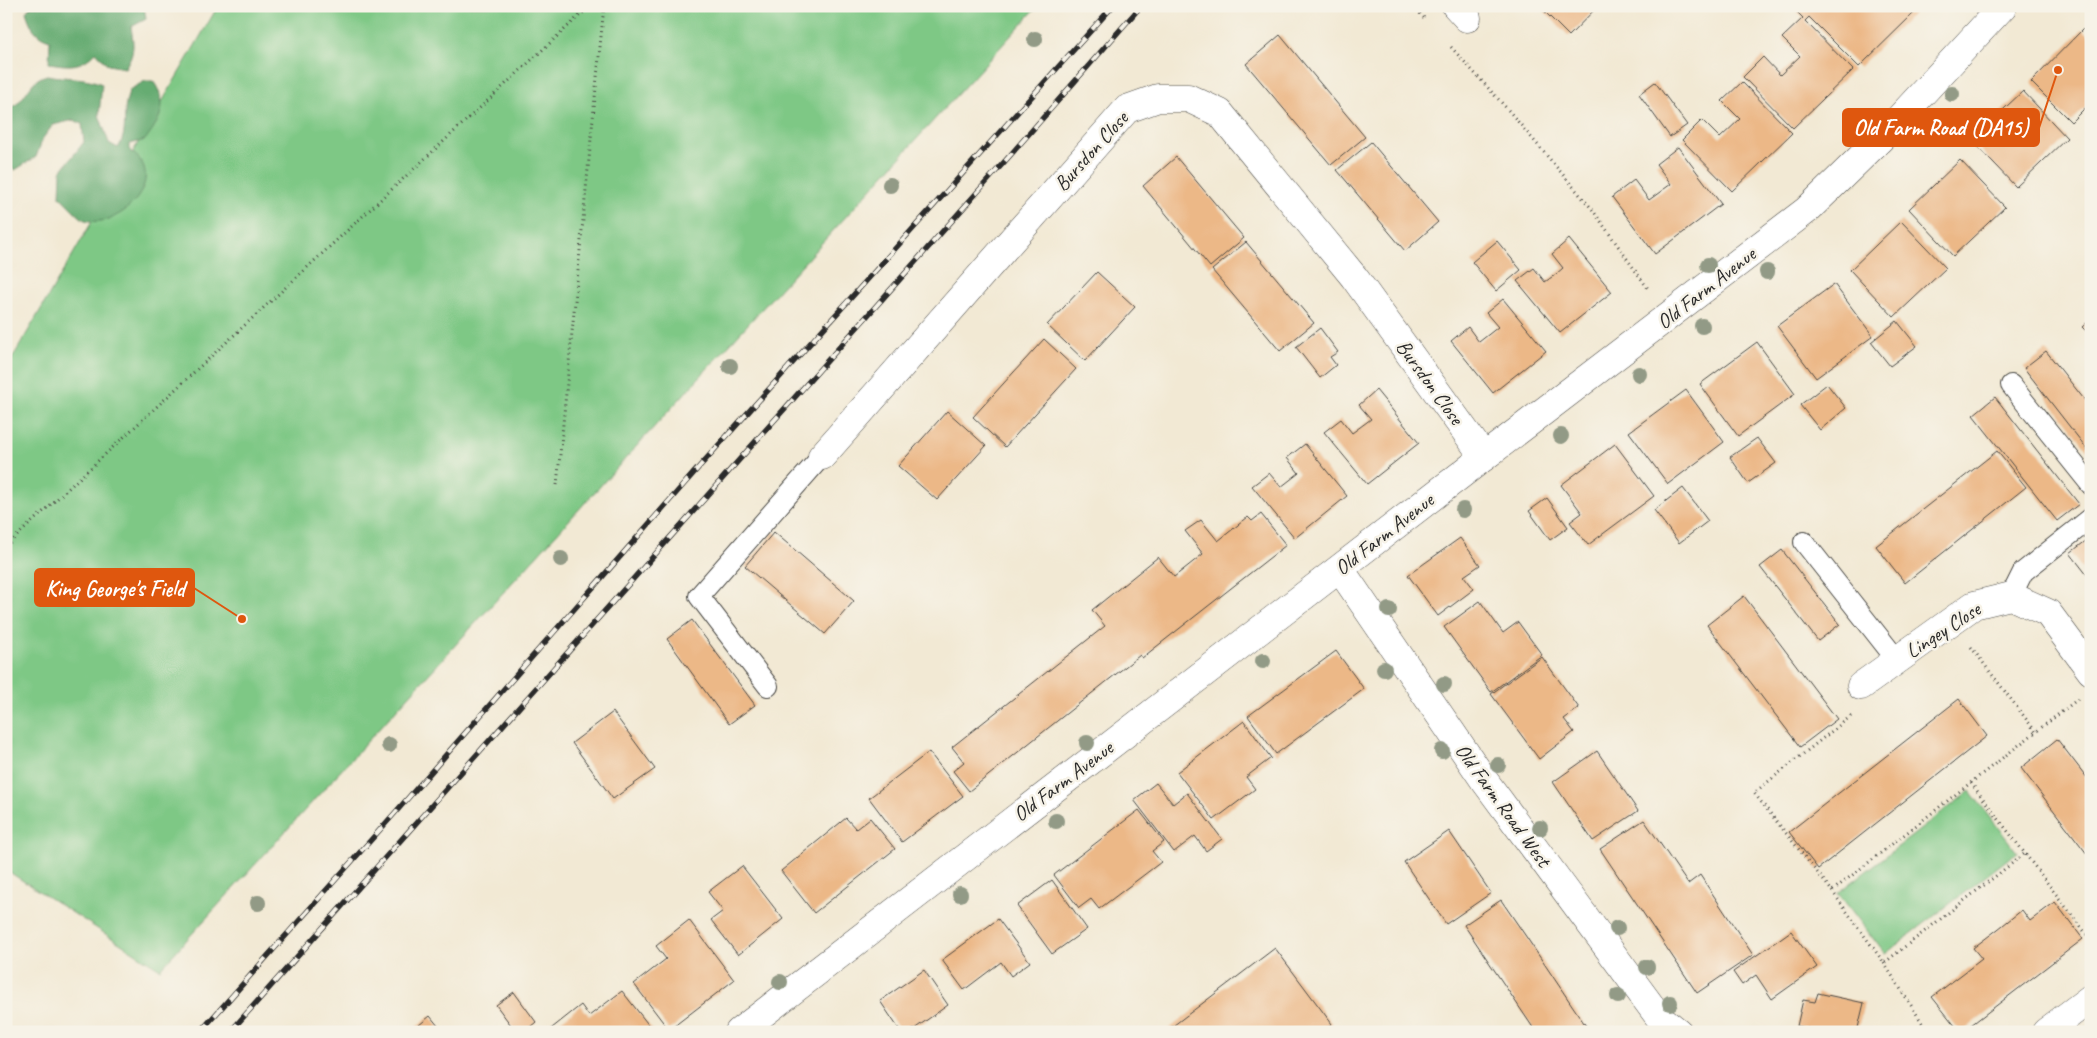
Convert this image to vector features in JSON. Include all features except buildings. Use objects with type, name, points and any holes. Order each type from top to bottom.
[{"type":"street","name":"Old Farm Avenue","points":[[739,1032],[1807,210],[1882,137],[2003,6]]},
{"type":"street","name":"Bursdon Close","points":[[822,456],[1127,109],[1158,98],[1188,98],[1220,112],[1354,277],[1484,457]]},
{"type":"street","name":"Old Farm Road West","points":[[1340,569],[1484,780],[1659,1017],[1678,1032]]},
{"type":"street","name":"Lingey Close","points":[[1861,686],[1974,605],[2011,596]]},
{"type":"street","points":[[2011,596],[2048,613],[2087,683]]},
{"type":"street","points":[[2046,1032],[2091,998]]},
{"type":"lane","points":[[2011,386],[2091,485]]},
{"type":"lane","points":[[768,686],[699,596],[822,456]]},
{"type":"lane","points":[[2011,596],[2022,572],[2091,518]]},
{"type":"lane","points":[[1804,542],[1897,660]]},
{"type":"path","points":[[6,546],[590,6]]},
{"type":"path","points":[[557,485],[604,6]]},
{"type":"path","points":[[1413,6],[1432,26]]},
{"type":"path","points":[[1449,45],[1509,111],[1592,209],[1668,317]]},
{"type":"path","points":[[1952,621],[2036,732]]},
{"type":"path","points":[[1832,891],[2036,732],[2087,683]]},
{"type":"path","points":[[1861,686],[1867,703],[1754,793],[1832,891],[1884,963],[1928,1032]]},
{"type":"path","points":[[1971,782],[2091,940]]},
{"type":"path","points":[[1884,963],[2024,854]]},
{"type":"green space","points":[[31,6],[144,6],[146,19],[131,27],[133,48],[125,68],[108,65],[96,52],[80,63],[63,65],[49,63],[50,40],[37,33],[32,26],[26,12]]},
{"type":"green space","points":[[218,6],[1038,6],[160,969],[6,870],[6,369]]},
{"type":"green space","points":[[47,75],[95,81],[102,84],[99,115],[109,143],[118,148],[123,135],[125,108],[129,90],[145,81],[153,81],[158,89],[162,105],[159,119],[145,140],[130,144],[130,151],[141,162],[145,174],[143,187],[136,199],[126,210],[113,217],[99,221],[85,220],[60,197],[61,171],[84,142],[82,124],[74,120],[53,125],[43,138],[36,157],[15,170],[6,166],[6,114],[22,99],[37,80]]},
{"type":"green space","points":[[1970,791],[2017,852],[1885,954],[1838,893]]},
{"type":"railway","points":[[200,1032],[699,467],[1113,6]]},
{"type":"railway","points":[[230,1032],[1141,6]]},
{"type":"place","name":"Old Farm Road (DA15)","points":[[2058,70]]},
{"type":"place","name":"King George's Field","points":[[242,619]]}]
